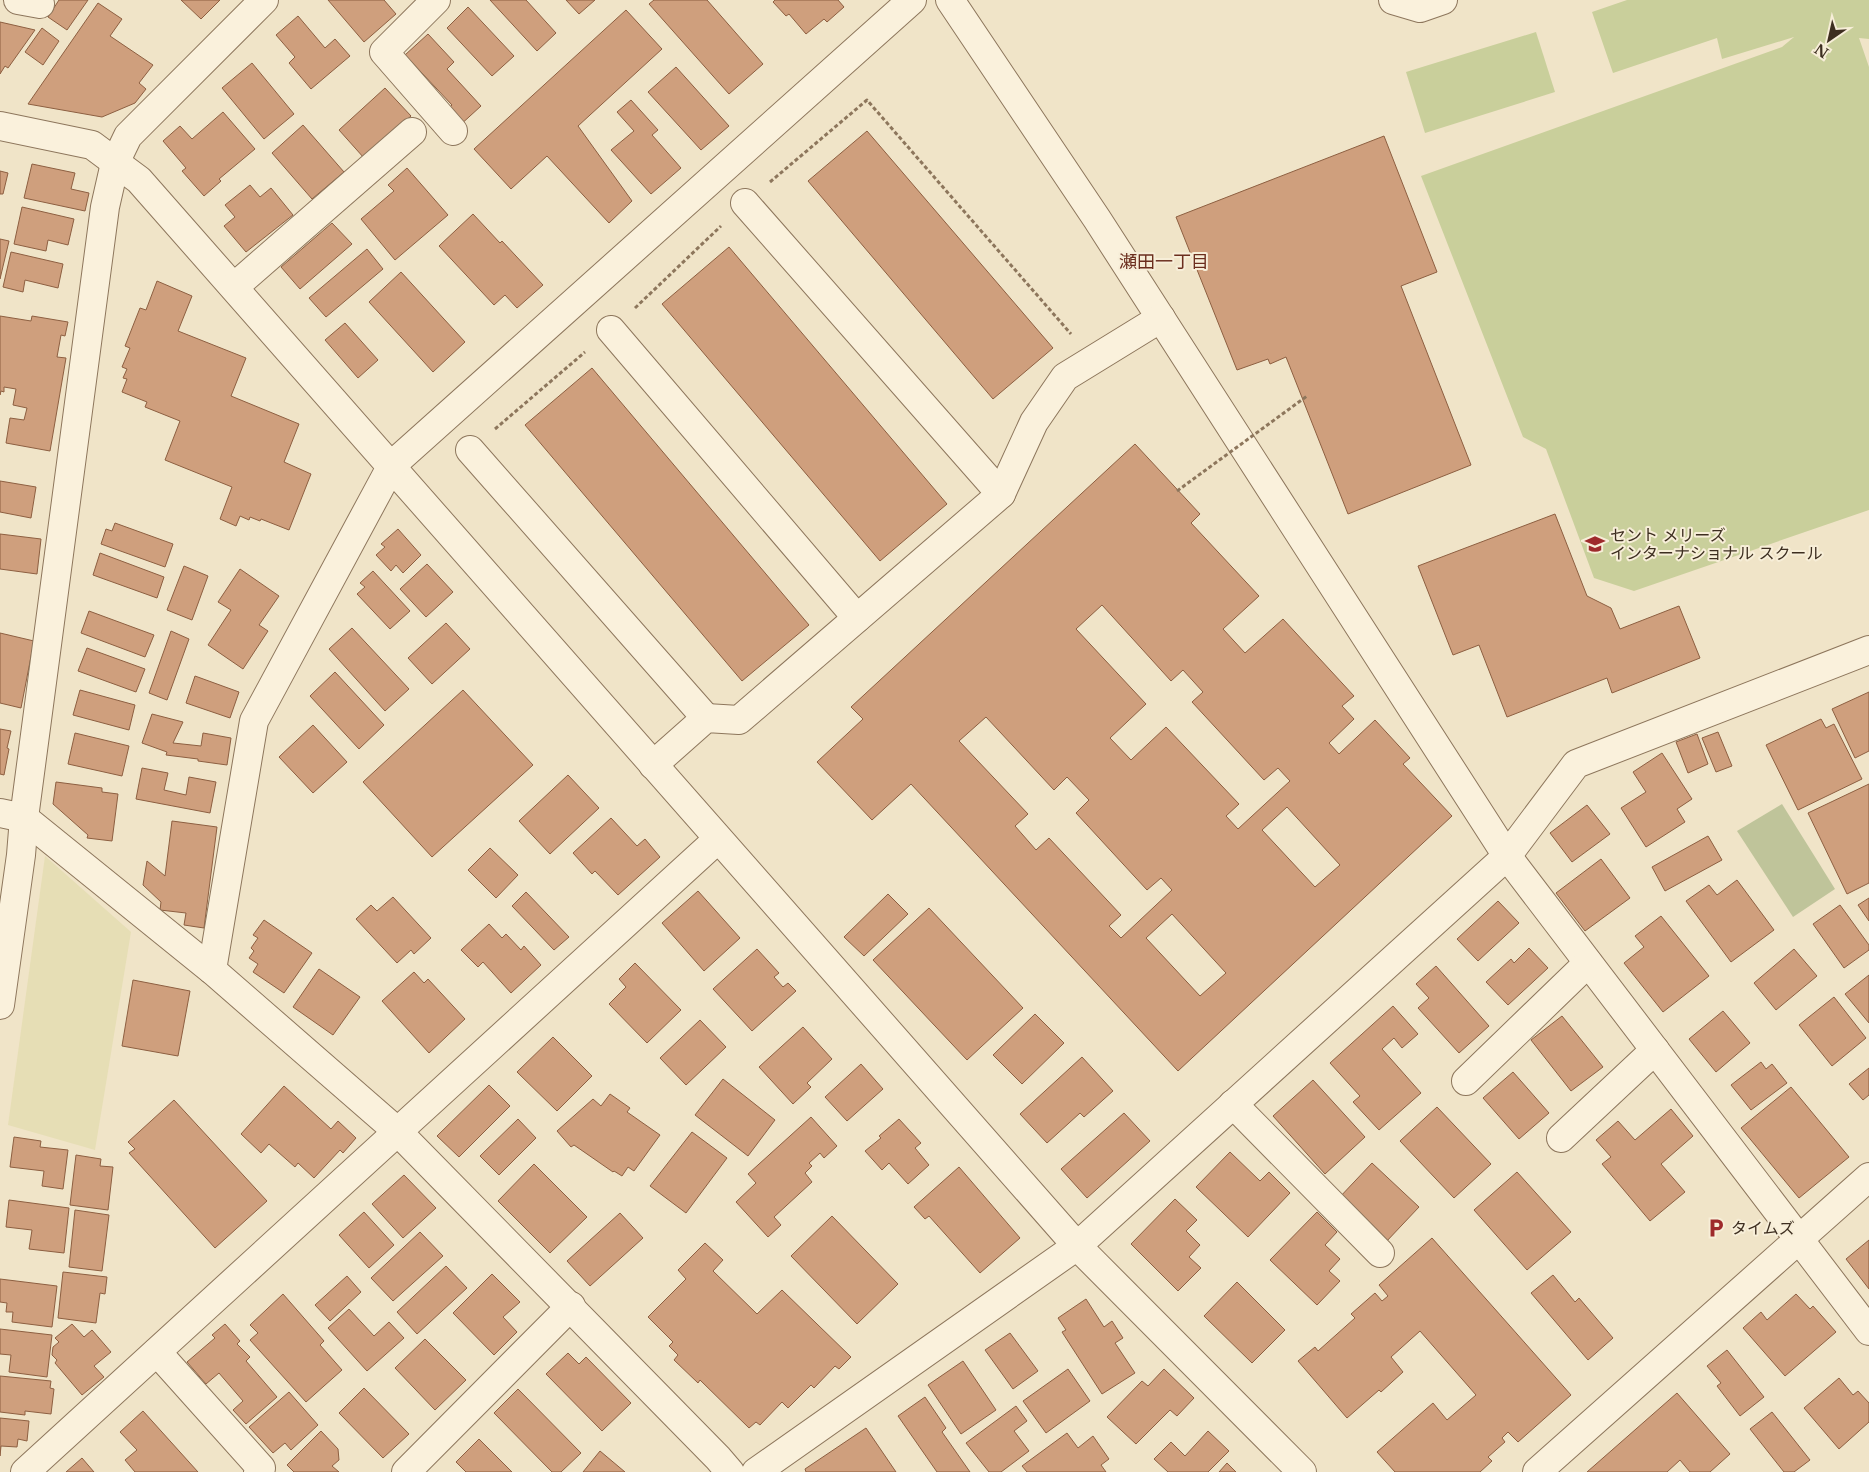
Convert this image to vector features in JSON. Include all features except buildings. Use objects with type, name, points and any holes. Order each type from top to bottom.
[{"type":"street","points":[[0,1005],[12,815],[105,207],[115,163],[128,136],[264,0]]},
{"type":"street","points":[[436,0],[384,52],[453,131]]},
{"type":"street","points":[[212,970],[254,722],[392,465],[912,0]]},
{"type":"street","points":[[950,0],[1162,318],[1507,856],[1869,1331]]},
{"type":"street","points":[[1393,0],[1420,8],[1443,0]]},
{"type":"street","points":[[0,126],[92,145],[139,180],[392,465],[653,765],[1077,1246],[1302,1472]]},
{"type":"street","points":[[234,287],[412,132]]},
{"type":"street","points":[[745,203],[1001,494]]},
{"type":"street","points":[[653,765],[706,718],[739,720],[1001,494],[1034,422],[1065,377],[1162,318]]},
{"type":"street","points":[[611,330],[857,618]]},
{"type":"street","points":[[470,450],[706,718]]},
{"type":"street","points":[[756,1472],[1077,1246],[1507,856],[1576,764],[1869,650]]},
{"type":"street","points":[[12,815],[212,970],[398,1132],[571,1306],[712,1451],[730,1472]]},
{"type":"street","points":[[25,1472],[718,839]]},
{"type":"street","points":[[1466,1080],[1588,962]]},
{"type":"street","points":[[1561,1138],[1655,1050]]},
{"type":"street","points":[[1234,1104],[1380,1252]]},
{"type":"street","points":[[1537,1472],[1869,1177]]},
{"type":"street","points":[[406,1472],[571,1306]]},
{"type":"street","points":[[157,1352],[261,1468],[258,1472]]},
{"type":"path","points":[[1177,491],[1308,396]]},
{"type":"shaded area","points":[[45,856],[131,932],[95,1150],[8,1125]]},
{"type":"green space","points":[[1627,0],[1869,0],[1869,39],[1859,38],[1869,67],[1869,510],[1634,591],[1594,578],[1546,449],[1523,437],[1421,176],[1782,47],[1794,37],[1722,59],[1717,38],[1613,73],[1592,12]]},
{"type":"green space","points":[[1536,32],[1555,92],[1425,133],[1406,72]]},
{"type":"green space","points":[[1782,804],[1835,889],[1793,917],[1737,831]]},
{"type":"place","name":"セント メリーズ インターナショナル スクール","points":[[1595,544]]},
{"type":"place","name":"タイムズ","points":[[1716,1228]]},
{"type":"district","name":"瀬田一丁目","points":[[1164,262]]}]
